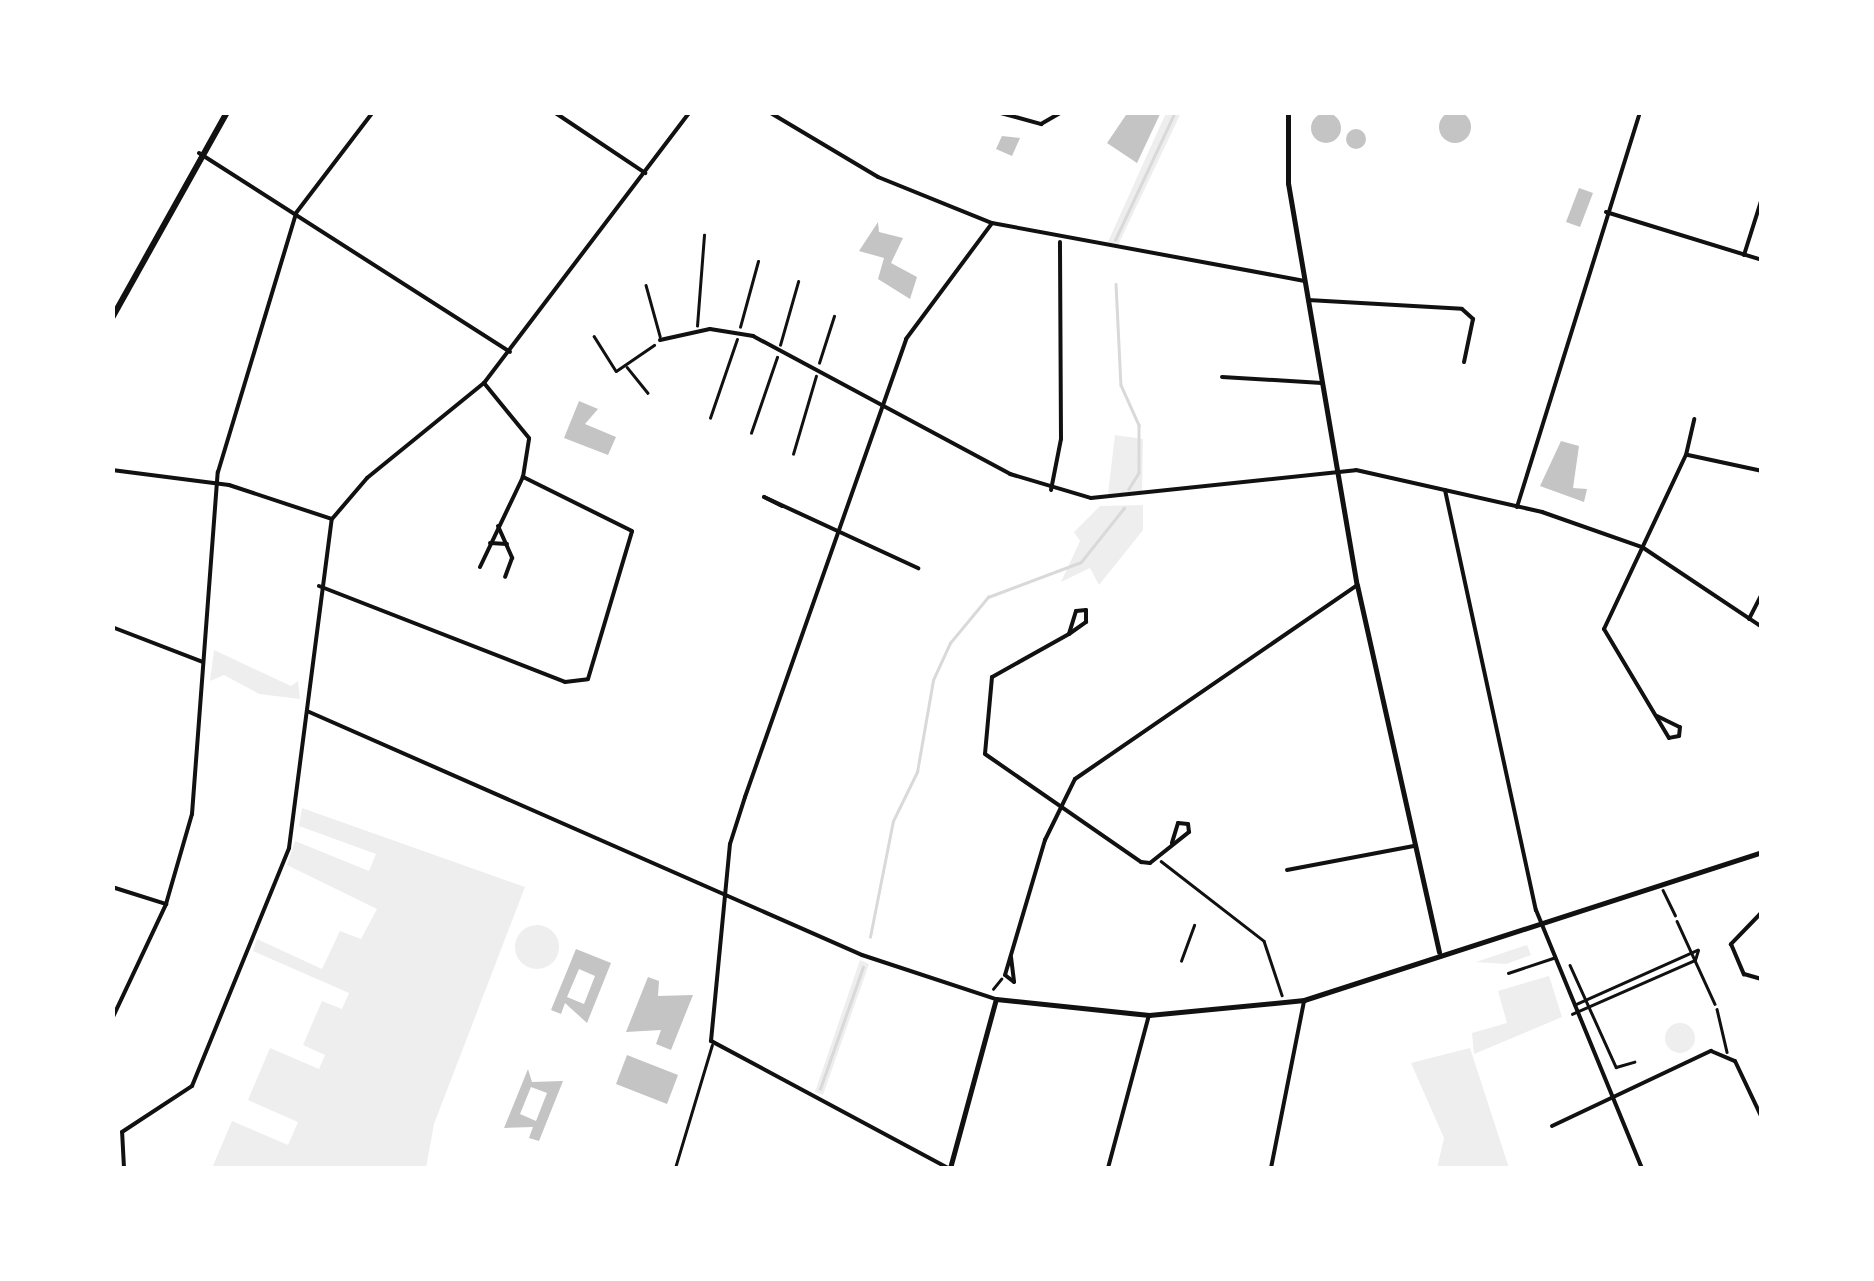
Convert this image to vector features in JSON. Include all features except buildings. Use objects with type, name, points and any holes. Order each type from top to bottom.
[{"type":"main road","points":[[112,318],[199,153],[227,112]]},
{"type":"street","points":[[112,1019],[166,904],[192,814],[217,484],[296,213],[373,112]]},
{"type":"street","points":[[554,112],[645,173]]},
{"type":"street","points":[[124,1168],[117,1156],[122,1132],[186,1091],[198,1071],[290,848],[319,586],[332,519],[366,478],[484,383],[690,112]]},
{"type":"street","points":[[769,112],[878,177],[992,223],[1060,242],[1304,280]]},
{"type":"street","points":[[998,112],[1040,124],[1062,112]]},
{"type":"street","points":[[1288,112],[1304,280],[1357,585],[1438,952]]},
{"type":"street","points":[[1517,507],[1640,112]]},
{"type":"street","points":[[199,153],[510,352]]},
{"type":"street","points":[[1744,256],[1762,198]]},
{"type":"street","points":[[1606,212],[1762,260]]},
{"type":"street","points":[[676,1168],[712,1046],[724,890],[734,828],[906,339],[992,223]]},
{"type":"street","points":[[1052,490],[1061,439],[1060,242]]},
{"type":"street","points":[[1308,300],[1462,310],[1473,319],[1464,362]]},
{"type":"street","points":[[661,340],[697,330],[738,332],[816,376],[882,402],[1052,490],[1145,499],[1337,472],[1517,507],[1642,547],[1762,627]]},
{"type":"street","points":[[1222,378],[1322,383]]},
{"type":"street","points":[[480,567],[522,477],[528,438],[484,383]]},
{"type":"street","points":[[1656,716],[1680,727],[1679,736],[1669,738],[1604,638],[1686,455],[1694,419]]},
{"type":"street","points":[[1686,455],[1762,471]]},
{"type":"street","points":[[112,470],[217,484],[332,519]]},
{"type":"street","points":[[319,586],[582,684],[632,531],[522,477]]},
{"type":"street","points":[[1445,490],[1539,923],[1572,1014],[1616,1096],[1642,1168]]},
{"type":"street","points":[[782,506],[838,528],[918,568]]},
{"type":"street","points":[[498,525],[506,544],[506,577]]},
{"type":"street","points":[[490,544],[506,544]]},
{"type":"street","points":[[1011,957],[1018,979],[1005,975],[1057,805],[1085,770],[1357,585]]},
{"type":"street","points":[[1749,619],[1762,594]]},
{"type":"street","points":[[1069,634],[1076,611],[1086,610],[1086,622],[1069,634],[992,677],[983,746],[989,760],[1141,862],[1156,857],[1172,843]]},
{"type":"street","points":[[112,627],[203,662]]},
{"type":"street","points":[[307,711],[724,890],[862,955],[996,999],[1149,1015],[1304,1000],[1438,952],[1762,852]]},
{"type":"street","points":[[1287,870],[1414,846]]},
{"type":"street","points":[[112,887],[166,904]]},
{"type":"street","points":[[1762,912],[1731,942],[1744,974],[1762,979]]},
{"type":"street","points":[[1677,921],[1715,1004]]},
{"type":"street","points":[[1575,1006],[1584,994],[1689,947]]},
{"type":"street","points":[[1508,973],[1553,958]]},
{"type":"street","points":[[1572,1014],[1695,960]]},
{"type":"street","points":[[1570,964],[1616,1067],[1630,1062]]},
{"type":"street","points":[[712,1046],[949,1168],[996,999]]},
{"type":"street","points":[[1271,1168],[1304,1000]]},
{"type":"street","points":[[1108,1168],[1149,1015]]},
{"type":"street","points":[[1552,1126],[1701,1052],[1727,1054],[1762,1118]]},
{"type":"path","points":[[697,330],[704,235]]},
{"type":"path","points":[[710,418],[758,261]]},
{"type":"path","points":[[751,433],[798,282]]},
{"type":"path","points":[[594,336],[616,372],[661,340],[646,285]]},
{"type":"path","points":[[793,454],[834,316]]},
{"type":"path","points":[[626,366],[648,393]]},
{"type":"path","points":[[1156,857],[1264,941],[1284,1004]]},
{"type":"path","points":[[1660,884],[1677,921]]},
{"type":"path","points":[[1181,961],[1194,925]]},
{"type":"path","points":[[993,989],[1005,975]]},
{"type":"path","points":[[1715,1004],[1731,1039],[1727,1054]]},
{"type":"shaded area","points":[[1166,113],[1181,113],[1118,245],[1107,244]]},
{"type":"shaded area","points":[[1115,435],[1143,439],[1142,492],[1108,494]]},
{"type":"shaded area","points":[[1143,505],[1143,530],[1099,585],[1090,568],[1061,582],[1080,541],[1074,532],[1100,506]]},
{"type":"shaded area","points":[[214,650],[291,686],[298,681],[300,699],[259,694],[224,675],[210,681]]},
{"type":"shaded area","points":[[302,808],[525,887],[434,1124],[426,1168],[212,1168],[232,1121],[288,1145],[298,1122],[248,1100],[270,1048],[319,1069],[325,1055],[303,1045],[322,1001],[342,1009],[349,993],[253,951],[257,939],[322,969],[340,931],[361,939],[377,909],[287,865],[295,841],[369,871],[376,854],[299,826]]},
{"type":"shaded area","points":[[537,925],[553,931],[559,947],[553,963],[537,969],[521,963],[515,947],[521,931]]},
{"type":"shaded area","points":[[1527,945],[1531,955],[1506,964],[1476,962]]},
{"type":"shaded area","points":[[860,960],[869,964],[823,1095],[815,1092]]},
{"type":"shaded area","points":[[1549,976],[1562,1017],[1474,1054],[1472,1033],[1507,1023],[1498,991]]},
{"type":"shaded area","points":[[1680,1023],[1694,1032],[1695,1038],[1686,1052],[1680,1053],[1666,1044],[1665,1038],[1674,1024]]},
{"type":"shaded area","points":[[1470,1048],[1509,1168],[1437,1168],[1444,1138],[1411,1063]]},
{"type":"waterway","points":[[1115,240],[1175,112]]},
{"type":"waterway","points":[[1116,284],[1121,385],[1139,425],[1139,473],[1129,489]]},
{"type":"waterway","points":[[870,937],[893,821],[917,772],[933,680],[950,643],[988,597],[1081,562],[1124,508]]},
{"type":"waterway","points":[[820,1089],[863,967]]}]
